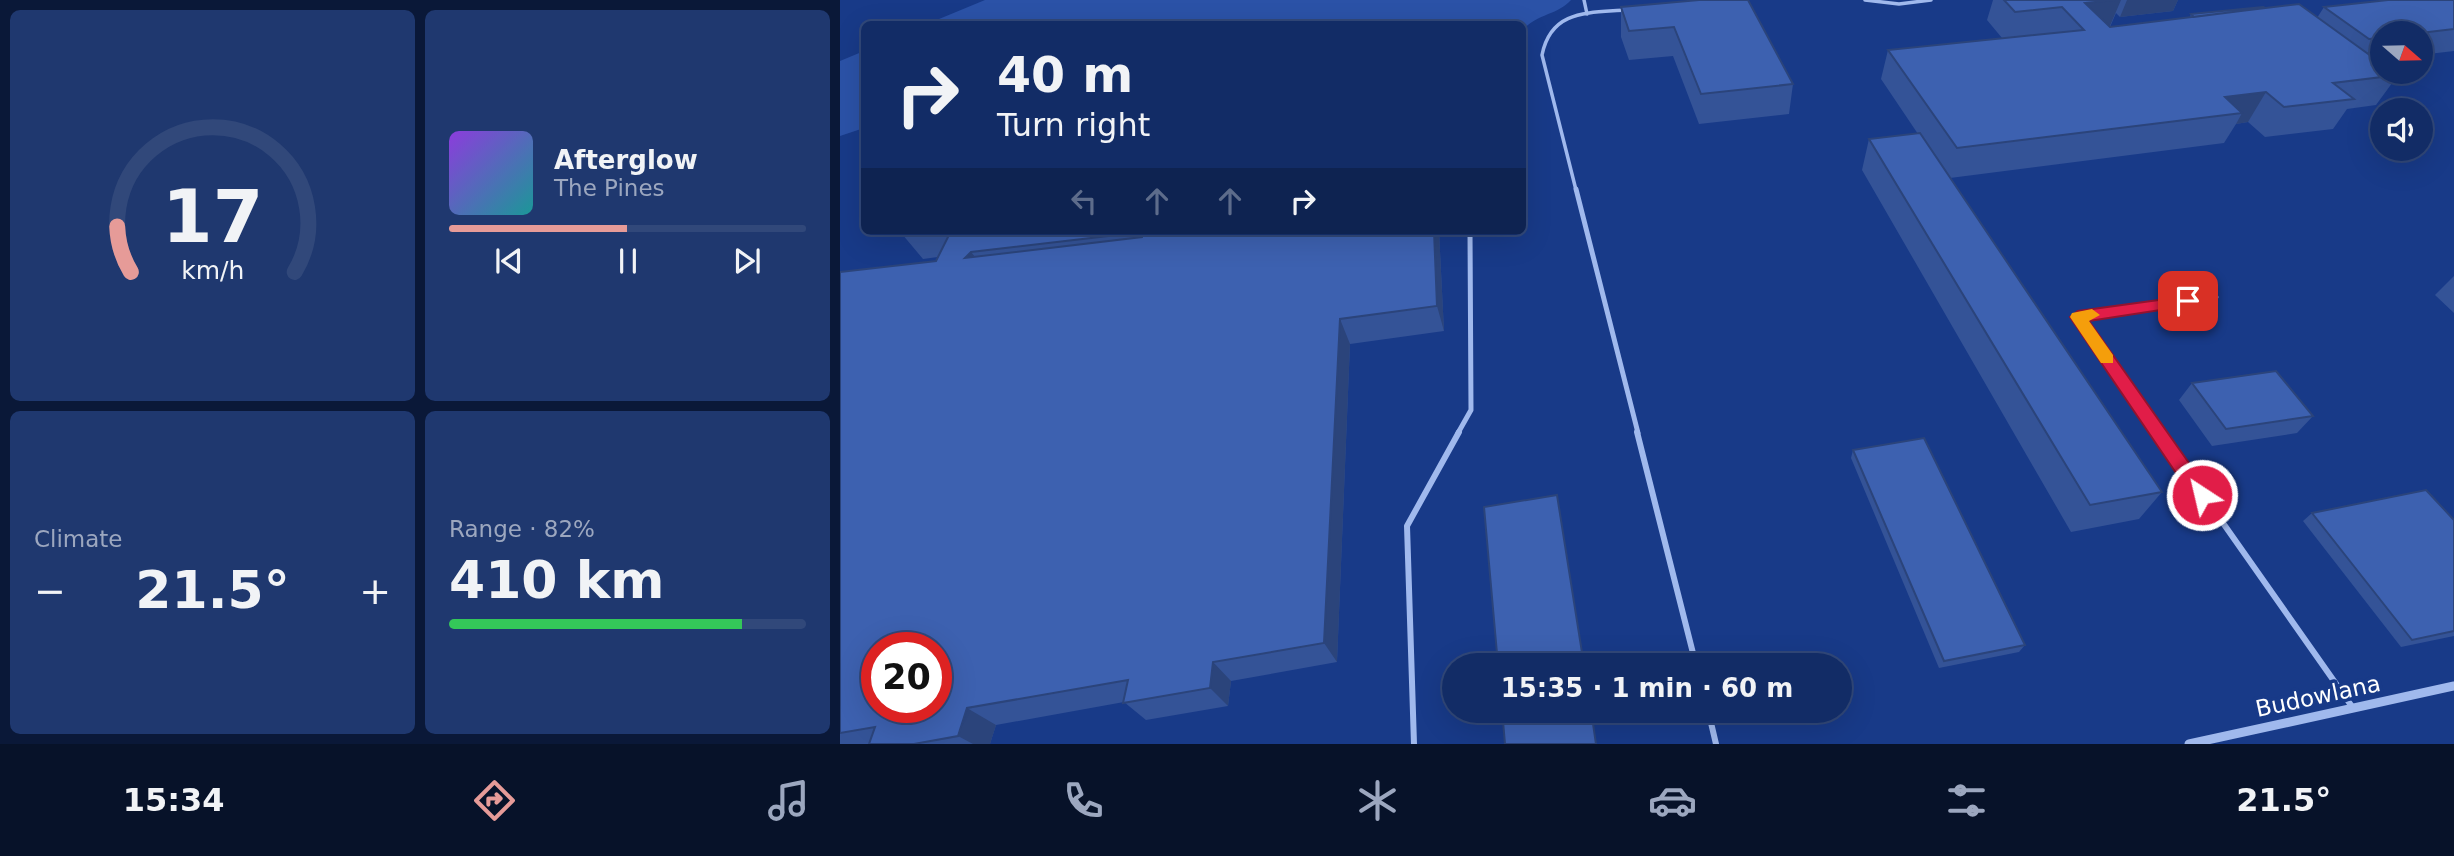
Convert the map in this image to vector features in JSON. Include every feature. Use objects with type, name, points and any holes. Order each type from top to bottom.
[{"type":"street","name":"Budowlana","points":[[2189,744],[2454,686]]},
{"type":"lane","points":[[1584,0],[1587,14]]},
{"type":"lane","points":[[1865,0],[1899,4],[1931,0]]},
{"type":"lane","points":[[1627,10],[1587,14],[1558,22],[1543,37],[1542,55],[1693,653]]},
{"type":"lane","points":[[1414,744],[1407,526],[1471,410],[1470,235]]},
{"type":"lane","points":[[2216,297],[2078,317],[2353,708]]},
{"type":"lane","points":[[1711,723],[1716,744]]},
{"type":"shaded area","points":[[985,0],[1571,0],[1526,27],[1526,21],[934,21]]},
{"type":"shaded area","points":[[861,52],[861,129],[840,136],[840,61]]},
{"type":"building","points":[[1699,0],[1748,0],[1793,84],[1701,94],[1674,27],[1629,31],[1621,7]]},
{"type":"building","points":[[2004,0],[2115,0],[2085,3],[2110,27],[2299,4],[2370,55],[2370,78],[2333,83],[2354,99],[2284,107],[2266,92],[2225,97],[2242,113],[1957,148],[1888,50],[2084,30],[2062,7],[2015,12]]},
{"type":"building","points":[[2388,0],[2454,0],[2454,29],[2433,31],[2433,21],[2370,21],[2369,39],[2324,7]]},
{"type":"building","points":[[2265,8],[2194,17],[2191,14]]},
{"type":"building","points":[[1920,133],[2162,492],[2090,505],[1869,139]]},
{"type":"building","points":[[949,235],[1117,235],[971,252],[965,258],[1142,235],[1434,235],[1437,306],[1340,319],[1324,643],[1213,662],[1210,688],[1123,703],[1128,680],[967,708],[958,736],[914,744],[869,744],[875,727],[840,733],[840,272],[936,261]]},
{"type":"building","points":[[2276,371],[2313,416],[2226,429],[2192,383]]},
{"type":"building","points":[[1924,438],[2025,645],[1944,661],[1853,450]]},
{"type":"building","points":[[2426,490],[2454,520],[2454,631],[2412,640],[2312,513]]},
{"type":"building","points":[[1557,495],[1582,653],[1497,653],[1484,507]]},
{"type":"building","points":[[1503,723],[1593,723],[1596,744],[1505,744]]},
{"type":"slow traffic","points":[[2092,315],[2078,317],[2107,359]]},
{"type":"route","points":[[2188,301],[2078,317],[2202,495]]}]
